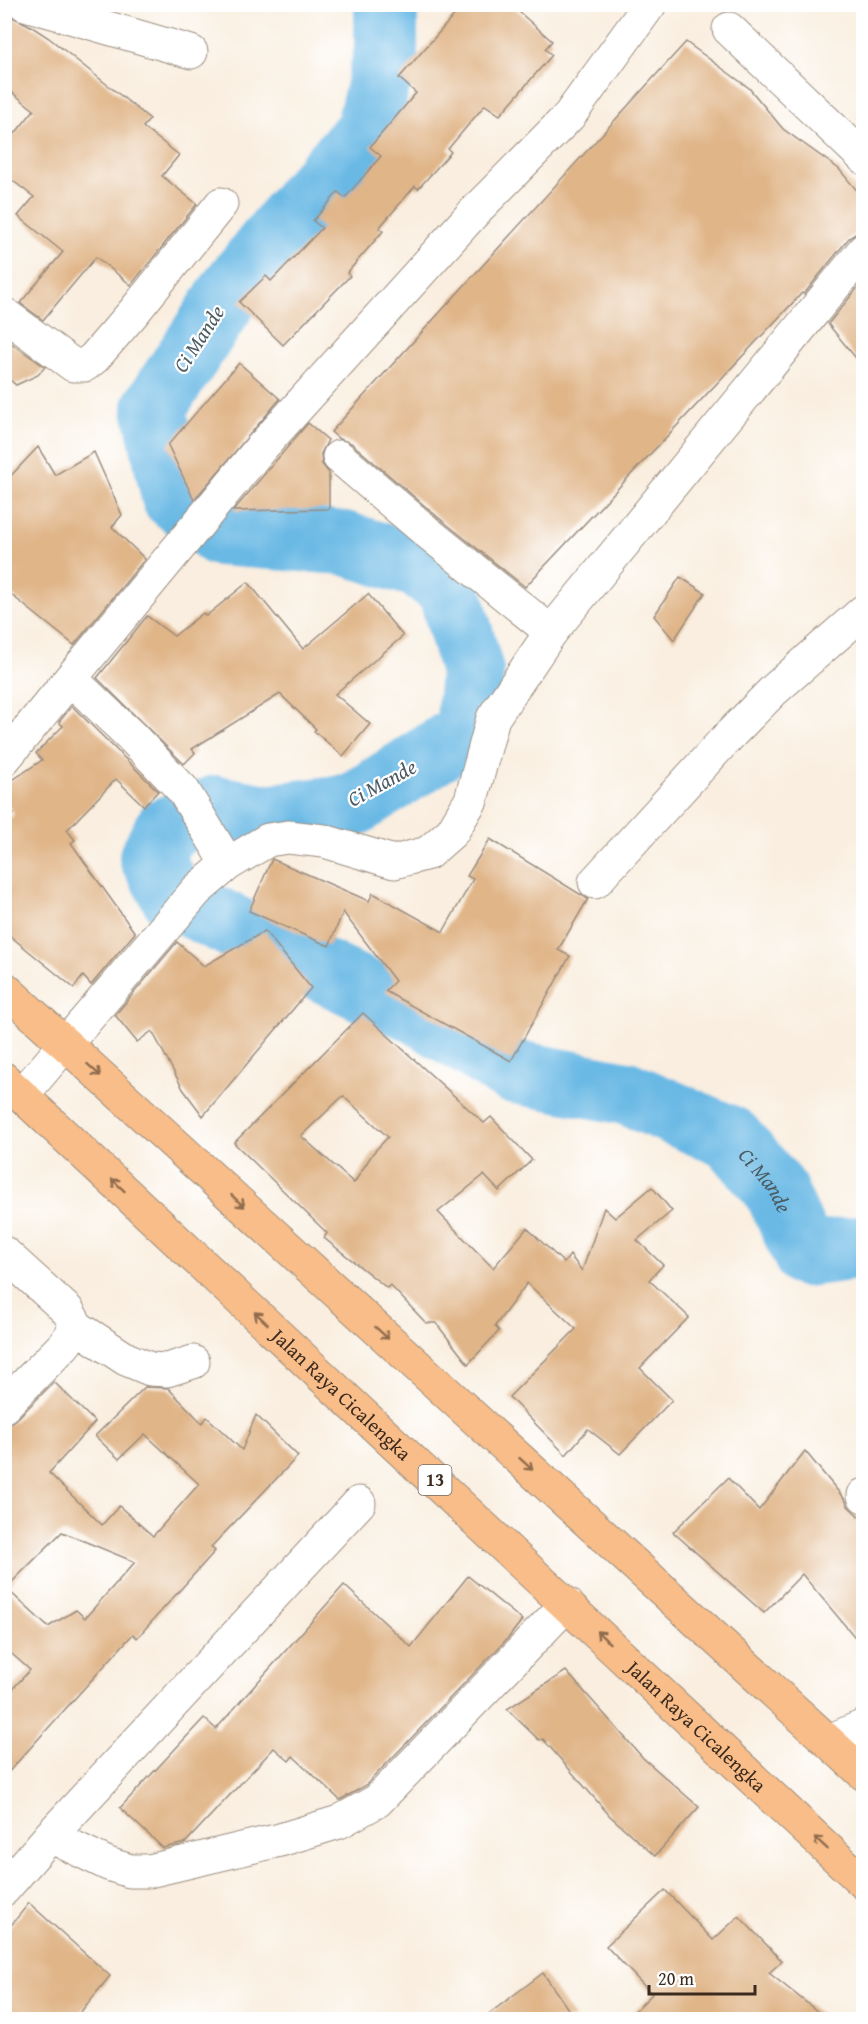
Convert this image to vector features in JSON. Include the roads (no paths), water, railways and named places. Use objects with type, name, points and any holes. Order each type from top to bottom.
[{"type":"highway","points":[[4,987],[864,1774]]},
{"type":"highway","name":"Jalan Raya Cicalengka","points":[[13,1087],[864,1883]]},
{"type":"street","points":[[25,4],[190,52]]},
{"type":"street","points":[[4,759],[260,449],[478,208],[568,116],[650,4]]},
{"type":"street","points":[[729,29],[864,158]]},
{"type":"street","points":[[4,314],[73,365],[85,365],[94,358],[133,313],[220,204]]},
{"type":"street","points":[[13,1087],[66,1044],[197,890],[228,864],[268,840],[288,837],[324,841],[394,862],[428,853],[452,832],[471,800],[493,718],[551,632],[864,250]]},
{"type":"street","points":[[339,457],[427,532],[551,632]]},
{"type":"street","points":[[595,882],[723,742],[774,690],[864,611]]},
{"type":"street","points":[[71,679],[183,790],[228,864]]},
{"type":"street","points":[[4,1253],[68,1311],[77,1328],[126,1359],[150,1369],[167,1370],[193,1362]]},
{"type":"street","points":[[4,1406],[64,1345],[77,1328]]},
{"type":"street","points":[[4,1888],[359,1503]]},
{"type":"street","points":[[50,1836],[108,1864],[130,1871],[149,1871],[280,1840],[339,1822],[377,1802],[567,1604]]},
{"type":"street","points":[[828,1741],[864,1726]]},
{"type":"waterway","name":"Ci Mande","points":[[386,4],[386,52],[367,130],[297,209],[235,285],[154,408],[173,497],[219,534],[344,543],[420,567],[449,589],[472,671],[467,732],[353,805],[267,816],[216,807],[166,829],[151,857],[173,897],[372,994],[414,1010],[511,1071],[626,1093],[731,1138],[775,1189],[805,1255],[864,1247]]}]
